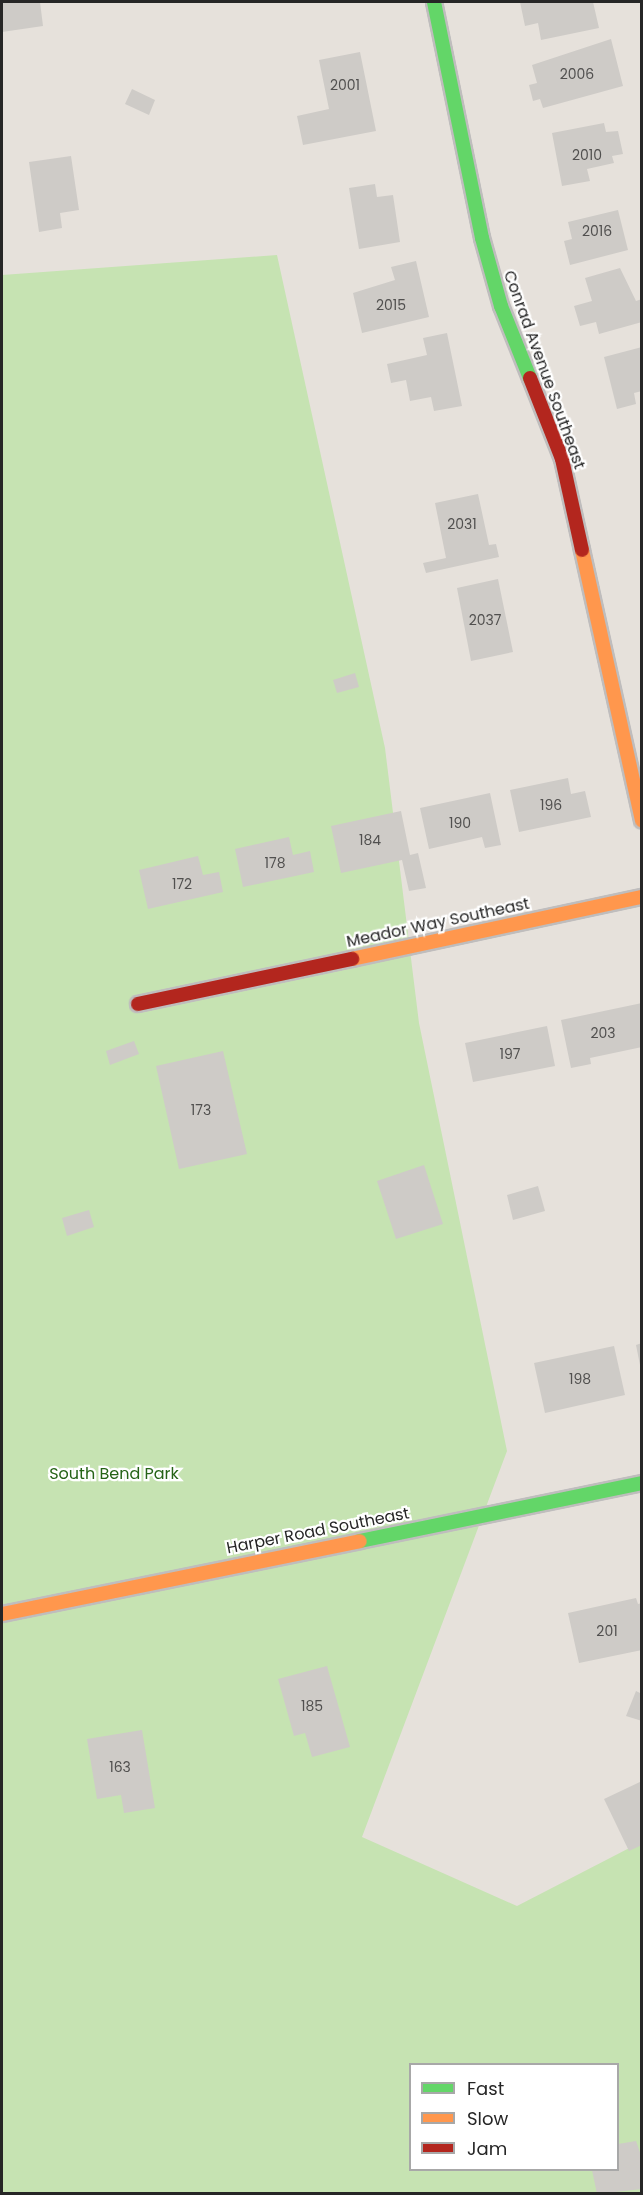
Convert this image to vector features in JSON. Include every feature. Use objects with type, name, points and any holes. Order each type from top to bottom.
[{"type":"street","name":"Conrad Avenue Southeast","points":[[434,2],[482,238],[501,306],[562,459],[642,819]]},
{"type":"street","name":"Meador Way Southeast","points":[[138,1004],[642,897]]},
{"type":"street","name":"Harper Road Southeast","points":[[2,1614],[642,1483]]},
{"type":"green space","name":"South Bend Park","points":[[277,255],[385,748],[419,1023],[507,1451],[362,1837],[517,1906],[641,1842],[641,2193],[2,2193],[2,275]]},
{"type":"building","points":[[2,2],[40,2],[43,26],[2,32]]},
{"type":"building","points":[[520,2],[593,2],[599,28],[541,40],[538,23],[525,26]]},
{"type":"building","points":[[611,39],[623,86],[543,108],[540,99],[533,101],[529,85],[537,83],[532,65]]},
{"type":"building","points":[[360,52],[376,131],[303,145],[297,116],[329,109],[319,60]]},
{"type":"building","points":[[132,89],[155,100],[149,115],[125,104]]},
{"type":"building","points":[[604,123],[606,132],[618,131],[623,154],[612,156],[614,163],[587,169],[590,181],[562,186],[552,133]]},
{"type":"building","points":[[71,156],[79,210],[60,213],[62,228],[39,232],[29,162]]},
{"type":"building","points":[[375,184],[377,197],[393,195],[400,242],[359,249],[349,188]]},
{"type":"building","points":[[618,210],[628,250],[570,265],[564,241],[572,239],[568,222]]},
{"type":"building","points":[[416,261],[429,317],[362,333],[353,293],[395,280],[391,267]]},
{"type":"building","points":[[620,268],[636,301],[642,299],[642,322],[599,334],[596,322],[580,326],[574,306],[592,301],[585,278]]},
{"type":"building","points":[[447,333],[462,406],[434,411],[431,397],[410,401],[406,380],[391,383],[387,364],[427,355],[423,338]]},
{"type":"building","points":[[642,347],[642,391],[634,393],[636,404],[617,409],[604,357]]},
{"type":"building","points":[[478,494],[489,545],[496,544],[499,557],[426,573],[423,563],[446,558],[435,503]]},
{"type":"building","points":[[498,579],[513,652],[471,661],[457,588]]},
{"type":"building","points":[[355,673],[359,687],[337,693],[333,680]]},
{"type":"building","points":[[568,778],[571,794],[585,791],[591,817],[519,832],[510,790]]},
{"type":"building","points":[[490,793],[501,845],[485,848],[482,837],[429,849],[420,808]]},
{"type":"building","points":[[401,811],[410,855],[418,853],[426,888],[409,891],[402,860],[341,873],[331,826]]},
{"type":"building","points":[[289,837],[293,855],[310,851],[314,872],[243,887],[235,849]]},
{"type":"building","points":[[198,856],[203,875],[219,872],[223,892],[148,909],[139,870]]},
{"type":"building","points":[[642,1003],[642,1047],[590,1058],[591,1064],[571,1068],[561,1020]]},
{"type":"building","points":[[547,1026],[555,1066],[473,1082],[465,1043]]},
{"type":"building","points":[[134,1041],[139,1054],[110,1065],[106,1051]]},
{"type":"building","points":[[223,1051],[247,1154],[179,1169],[156,1066]]},
{"type":"building","points":[[424,1165],[443,1224],[396,1239],[377,1181]]},
{"type":"building","points":[[538,1186],[545,1211],[513,1220],[507,1195]]},
{"type":"building","points":[[89,1210],[94,1227],[67,1236],[62,1218]]},
{"type":"building","points":[[642,1343],[642,1365],[640,1365],[636,1345]]},
{"type":"building","points":[[614,1346],[625,1395],[545,1413],[534,1363]]},
{"type":"building","points":[[636,1598],[638,1604],[642,1603],[642,1650],[579,1663],[568,1613]]},
{"type":"building","points":[[327,1666],[350,1747],[312,1757],[305,1733],[294,1736],[278,1679]]},
{"type":"building","points":[[636,1691],[642,1694],[642,1721],[626,1716]]},
{"type":"building","points":[[142,1730],[155,1808],[124,1813],[121,1795],[97,1799],[87,1739]]},
{"type":"building","points":[[642,1781],[642,1845],[629,1851],[604,1799]]},
{"type":"building","points":[[636,2141],[642,2158],[642,2189],[597,2194],[592,2171],[619,2171],[619,2144]]},
{"type":"traffic: fast","points":[[434,2],[482,238],[501,306],[530,378]]},
{"type":"traffic: fast","points":[[360,1541],[642,1483]]},
{"type":"traffic: slow","points":[[582,550],[642,820]]},
{"type":"traffic: slow","points":[[352,959],[642,897]]},
{"type":"traffic: slow","points":[[2,1614],[360,1541]]},
{"type":"traffic: jam","points":[[530,378],[562,459],[582,550]]},
{"type":"traffic: jam","points":[[138,1004],[352,959]]}]
